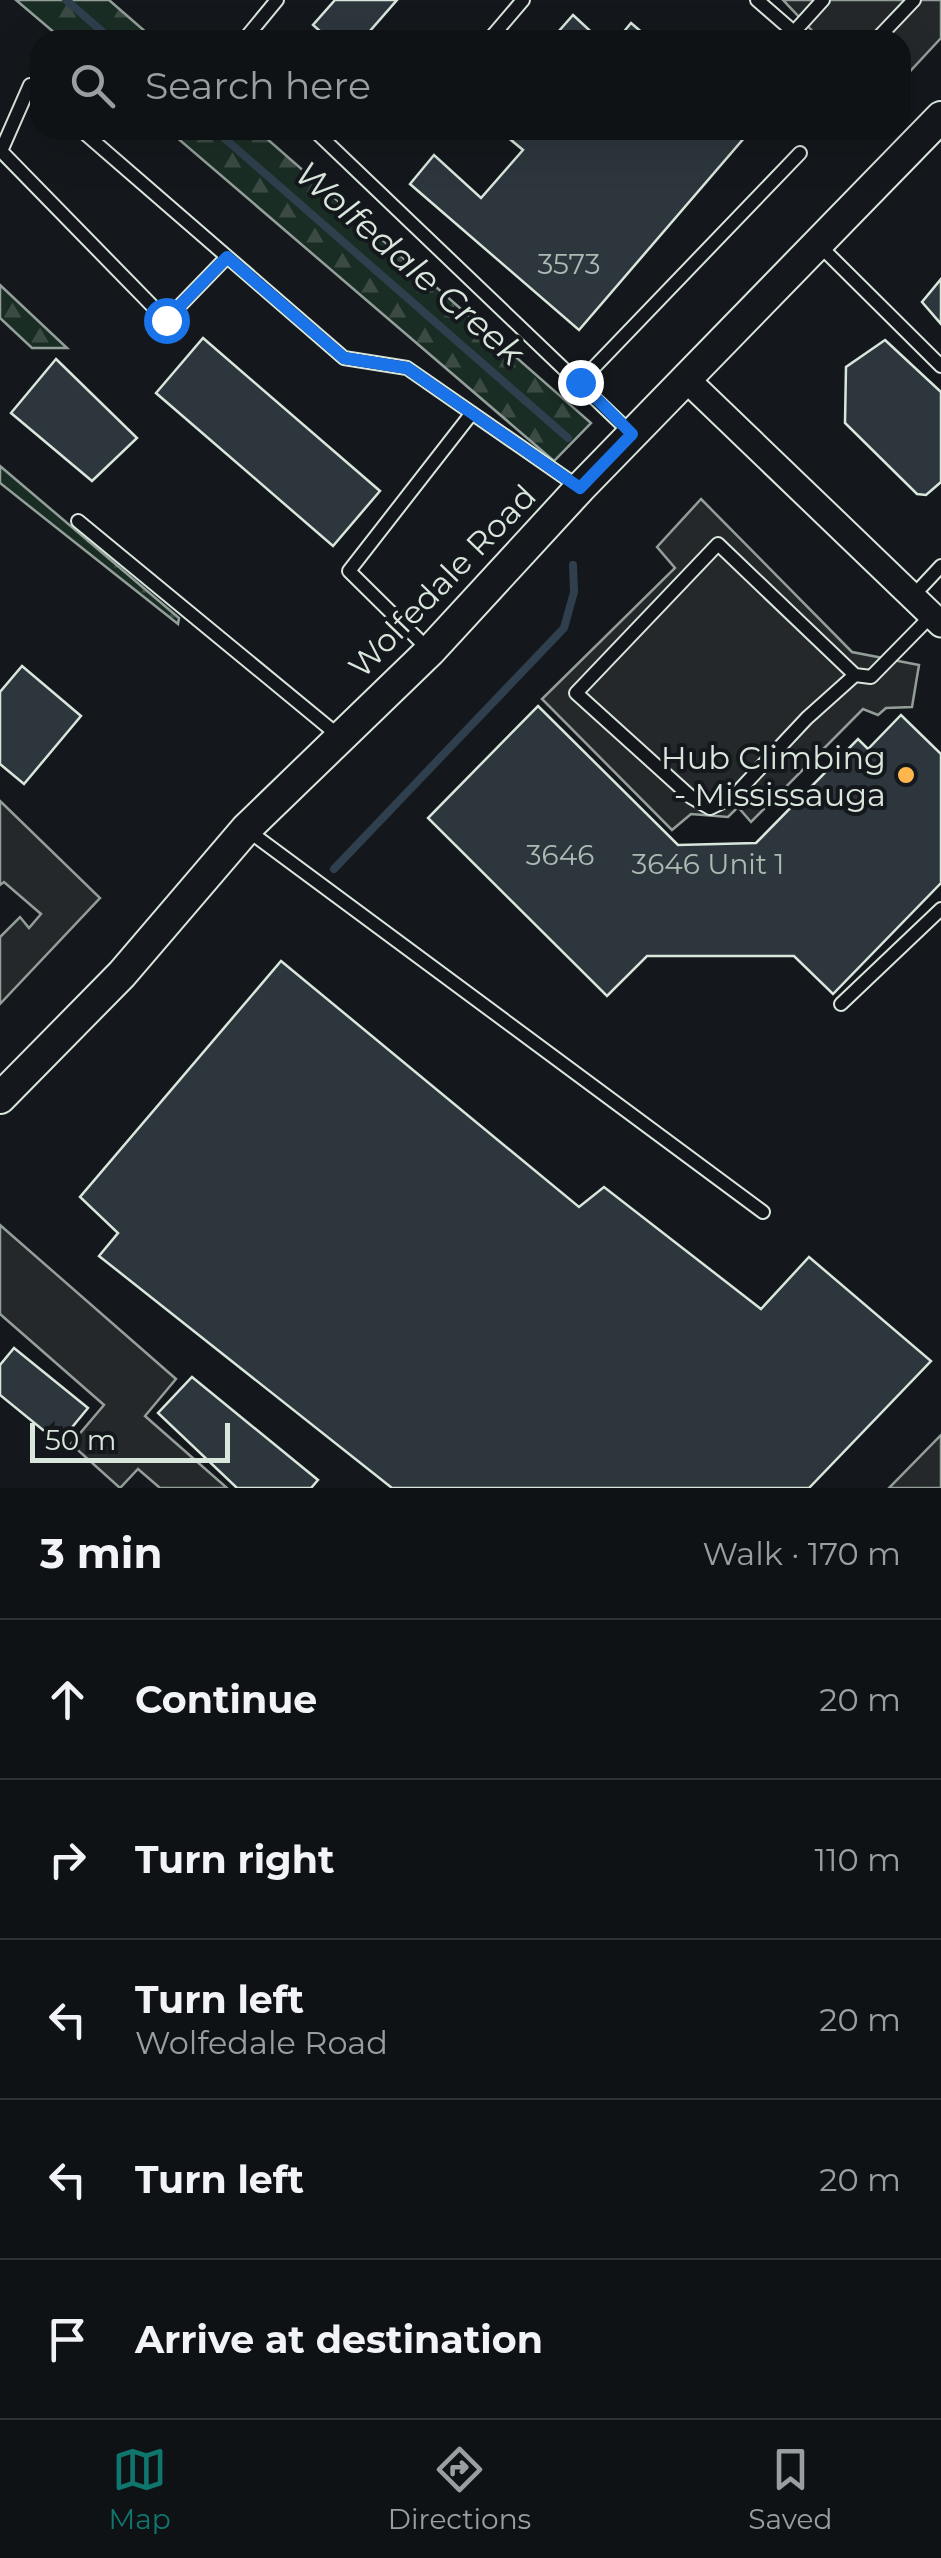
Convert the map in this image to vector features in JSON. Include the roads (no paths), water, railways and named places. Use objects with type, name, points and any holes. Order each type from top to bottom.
[{"type":"street","name":"Wolfedale Road","points":[[0,1098],[122,974],[246,829],[430,651],[632,434],[818,244],[937,131]]},
{"type":"street","points":[[686,379],[937,620]]},
{"type":"lane","points":[[252,30],[277,0]]},
{"type":"lane","points":[[497,30],[523,0]]},
{"type":"lane","points":[[757,0],[791,30]]},
{"type":"lane","points":[[802,30],[823,0]]},
{"type":"lane","points":[[886,30],[914,0]]},
{"type":"lane","points":[[30,86],[1,151],[166,320],[227,257]]},
{"type":"lane","points":[[93,140],[344,358],[407,368],[580,488]]},
{"type":"lane","points":[[325,140],[632,434]]},
{"type":"lane","points":[[580,382],[800,153]]},
{"type":"lane","points":[[818,244],[941,366]]},
{"type":"lane","points":[[430,651],[349,570],[472,413]]},
{"type":"lane","points":[[78,521],[339,736]]},
{"type":"lane","points":[[855,675],[807,718],[733,798],[710,808],[691,797],[576,693],[718,544],[855,675],[871,677],[937,620]]},
{"type":"lane","points":[[912,596],[941,566]]},
{"type":"lane","points":[[246,829],[763,1212]]},
{"type":"lane","points":[[841,1004],[941,909]]},
{"type":"waterway","name":"Wolfedale Creek","points":[[66,0],[100,30]]},
{"type":"waterway","name":"Wolfedale Creek","points":[[226,140],[568,438]]},
{"type":"waterway","name":"Wolfedale Creek","points":[[334,869],[564,628],[574,592],[573,565]]},
{"type":"place","name":"Hub Climbing - Mississauga","points":[[906,775]]}]
